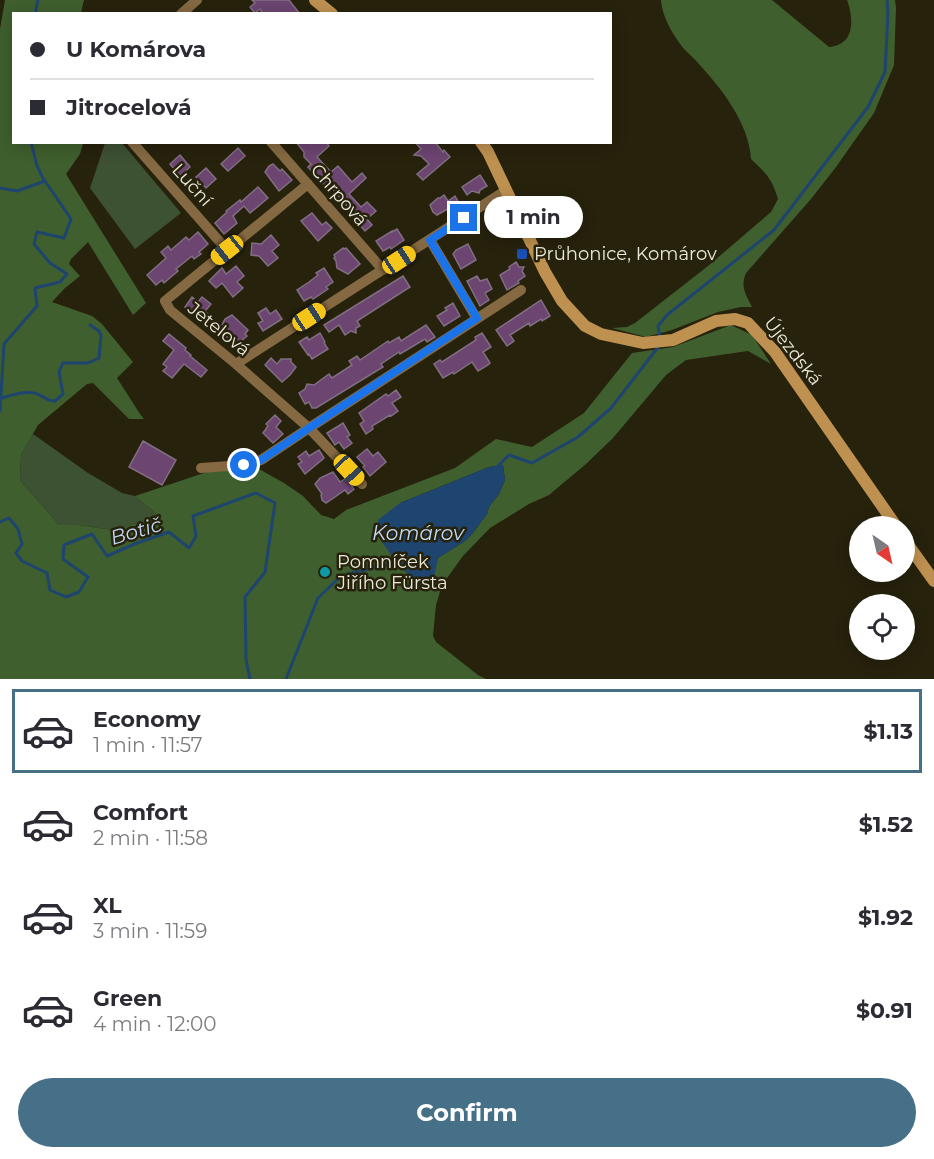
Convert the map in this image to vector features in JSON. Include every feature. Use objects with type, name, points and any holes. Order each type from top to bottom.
[{"type":"street","points":[[183,12],[197,0]]},
{"type":"street","points":[[315,0],[330,12]]},
{"type":"street","name":"Luční","points":[[134,144],[227,250]]},
{"type":"street","name":"Chrpová","points":[[273,144],[383,270]]},
{"type":"street","name":"Újezdská","points":[[482,144],[545,273],[562,301],[585,326],[601,334],[644,343],[673,340],[716,321],[735,319],[748,323],[775,352],[889,516]]},
{"type":"street","name":"Jetelová","points":[[308,184],[165,301],[170,310],[309,428],[362,484]]},
{"type":"street","points":[[236,364],[505,191]]},
{"type":"street","points":[[430,240],[477,318]]},
{"type":"street","points":[[201,468],[255,463],[521,290]]},
{"type":"street","points":[[915,555],[934,582]]},
{"type":"green space","points":[[5,0],[84,0],[81,12],[12,12],[12,144],[83,144],[80,154],[66,174],[146,303],[133,315],[88,242],[69,264],[80,276],[52,302],[92,316],[102,324],[133,362],[117,378],[144,419],[129,419],[93,383],[87,384],[38,425],[21,455],[20,480],[59,525],[79,525],[113,530],[160,517],[135,496],[207,472],[259,469],[303,496],[321,515],[334,519],[346,510],[455,468],[496,439],[532,447],[584,413],[632,353],[673,347],[731,325],[752,335],[771,364],[748,351],[686,360],[666,375],[613,438],[586,464],[549,495],[529,504],[490,528],[463,556],[442,585],[436,605],[433,636],[436,642],[486,679],[0,679],[0,29]],"holes":[[[503,465],[505,480],[499,494],[472,534],[438,558],[400,503],[489,467]]]},
{"type":"green space","points":[[661,0],[772,0],[829,47],[838,45],[848,36],[851,15],[847,0],[895,0],[894,65],[874,113],[836,167],[746,273],[744,287],[752,307],[718,312],[672,330],[646,337],[612,328],[627,327],[635,323],[708,266],[771,212],[778,199],[768,177],[751,159],[745,132],[732,107],[716,83],[677,39],[666,20]]},
{"type":"green space","points":[[105,144],[123,144],[181,213],[135,249],[90,188]]},
{"type":"green space","points":[[33,434],[88,473],[122,493],[135,496],[160,517],[113,530],[79,525],[59,525],[20,480],[21,455]]},
{"type":"water","name":"Komárov","points":[[503,465],[505,480],[487,514],[465,541],[438,558],[434,577],[419,585],[396,562],[382,542],[378,520],[400,503],[489,467]]},
{"type":"building","points":[[252,0],[289,0],[298,12],[262,12],[260,9],[254,12],[250,7],[255,3]]},
{"type":"building","points":[[298,144],[328,144],[329,146],[317,157],[331,172],[338,166],[352,182],[362,173],[366,178],[349,194],[361,207],[367,202],[376,211],[367,219],[372,225],[365,231],[345,209],[348,207],[332,188],[330,191],[308,167],[311,164],[304,157],[304,152]]},
{"type":"building","points":[[417,144],[437,144],[450,157],[423,180],[417,174],[429,164],[421,156],[414,155],[421,149]]},
{"type":"building","points":[[238,148],[245,156],[228,171],[221,164]]},
{"type":"building","points":[[180,155],[190,167],[180,176],[170,164]]},
{"type":"building","points":[[273,164],[280,171],[282,169],[292,180],[279,191],[265,172]]},
{"type":"building","points":[[206,168],[216,179],[206,188],[196,177]]},
{"type":"building","points":[[480,175],[487,186],[479,193],[472,191],[467,195],[462,187]]},
{"type":"building","points":[[258,187],[268,198],[250,213],[244,206],[233,216],[237,223],[224,234],[215,223],[226,211]]},
{"type":"building","points":[[444,195],[448,201],[455,196],[460,205],[437,215],[430,205]]},
{"type":"building","points":[[312,213],[322,225],[326,222],[332,228],[318,241],[301,221]]},
{"type":"building","points":[[397,229],[404,240],[391,249],[390,247],[383,251],[376,241]]},
{"type":"building","points":[[198,232],[208,244],[199,252],[201,254],[194,259],[192,256],[164,283],[162,280],[156,285],[147,275],[166,258],[161,252],[168,246],[171,250],[186,237],[189,240]]},
{"type":"building","points":[[271,235],[279,245],[272,251],[278,258],[268,266],[259,256],[251,255],[252,243],[261,244]]},
{"type":"building","points":[[468,244],[476,260],[461,269],[453,254]]},
{"type":"building","points":[[346,248],[360,264],[348,274],[337,268],[334,258],[334,255]]},
{"type":"building","points":[[516,262],[519,267],[524,267],[522,271],[525,276],[518,281],[519,283],[507,290],[500,275]]},
{"type":"building","points":[[236,266],[244,276],[237,282],[243,288],[233,297],[222,283],[216,288],[209,281],[222,268],[226,274]]},
{"type":"building","points":[[324,268],[333,282],[326,287],[328,289],[313,299],[311,297],[304,301],[297,290]]},
{"type":"building","points":[[403,276],[410,287],[357,321],[360,326],[356,328],[356,333],[351,331],[345,335],[339,325],[329,332],[324,325]]},
{"type":"building","points":[[477,276],[480,281],[487,279],[492,289],[485,293],[489,300],[480,306],[467,281]]},
{"type":"building","points":[[192,297],[198,302],[202,297],[211,304],[205,311],[210,316],[205,323],[185,307]]},
{"type":"building","points":[[541,300],[550,316],[530,326],[529,323],[510,335],[514,341],[507,346],[496,330]]},
{"type":"building","points":[[453,303],[460,316],[444,326],[437,316]]},
{"type":"building","points":[[266,308],[270,314],[276,310],[282,319],[263,331],[258,323],[263,321],[258,313]]},
{"type":"building","points":[[232,315],[248,330],[245,334],[247,336],[234,347],[220,334],[219,330],[225,319]]},
{"type":"building","points":[[426,325],[435,337],[427,342],[425,339],[400,354],[399,352],[381,364],[383,367],[316,408],[312,408],[309,402],[305,404],[299,393],[305,389],[307,384],[314,385],[329,374],[332,378],[352,365],[349,361],[357,356],[360,360],[388,341],[389,343],[399,337],[401,341]]},
{"type":"building","points":[[320,333],[328,349],[312,359],[299,342],[307,337],[309,340]]},
{"type":"building","points":[[482,333],[491,347],[483,352],[490,363],[478,371],[472,362],[454,374],[453,372],[443,378],[434,364],[440,360],[442,362],[476,340],[475,337]]},
{"type":"building","points":[[169,334],[207,370],[201,377],[184,364],[172,378],[163,371],[167,367],[163,364],[174,350],[163,341]]},
{"type":"building","points":[[271,358],[277,364],[281,359],[291,359],[296,367],[282,382],[265,365]]},
{"type":"building","points":[[396,390],[401,397],[392,403],[398,411],[372,426],[373,429],[366,434],[360,424],[364,421],[359,413],[386,394],[388,396]]},
{"type":"building","points":[[275,415],[281,421],[276,427],[283,434],[273,443],[263,433],[268,426],[266,424]]},
{"type":"building","points":[[343,423],[350,435],[347,437],[352,443],[344,449],[339,442],[335,445],[327,433]]},
{"type":"building","points":[[143,441],[176,460],[162,485],[129,467]]},
{"type":"building","points":[[367,449],[373,456],[378,452],[386,462],[370,476],[357,457]]},
{"type":"building","points":[[319,450],[324,458],[305,474],[298,464],[302,462],[298,457],[306,451],[309,456]]},
{"type":"building","points":[[333,472],[340,482],[346,478],[354,489],[348,494],[345,490],[326,503],[322,500],[322,494],[315,484],[320,478]]},
{"type":"waterway","points":[[35,12],[38,0]]},
{"type":"waterway","points":[[660,337],[658,326],[667,315],[774,230],[868,107],[885,72],[887,0]]},
{"type":"waterway","points":[[32,144],[37,166],[44,180]]},
{"type":"waterway","name":"Botič","points":[[0,188],[17,191],[45,181],[71,219],[64,238],[37,232],[34,244],[50,263],[67,274],[60,282],[35,288],[37,306],[4,344],[0,411]]},
{"type":"waterway","points":[[2,398],[29,393],[55,401],[63,394],[59,372],[63,363],[88,363],[99,358],[101,336],[99,331],[90,325]]},
{"type":"waterway","points":[[498,466],[509,455],[532,463],[578,437],[611,408],[659,346]]},
{"type":"waterway","name":"Botič","points":[[0,522],[9,518],[18,529],[22,544],[16,553],[22,561],[47,573],[50,590],[66,597],[79,592],[88,577],[63,559],[64,545],[92,534],[107,556],[169,532],[189,548],[196,536],[193,516],[256,493],[275,503],[265,572],[245,597],[246,659],[250,679]]},
{"type":"waterway","points":[[286,679],[318,598],[341,576],[396,562]]},
{"type":"place","name":"Průhonice, Komárov","points":[[522,254]]},
{"type":"place","name":"Pomníček Jiřího Fürsta","points":[[325,572]]},
{"type":"route","points":[[244,465],[261,460],[477,318],[430,240],[464,218]]}]
